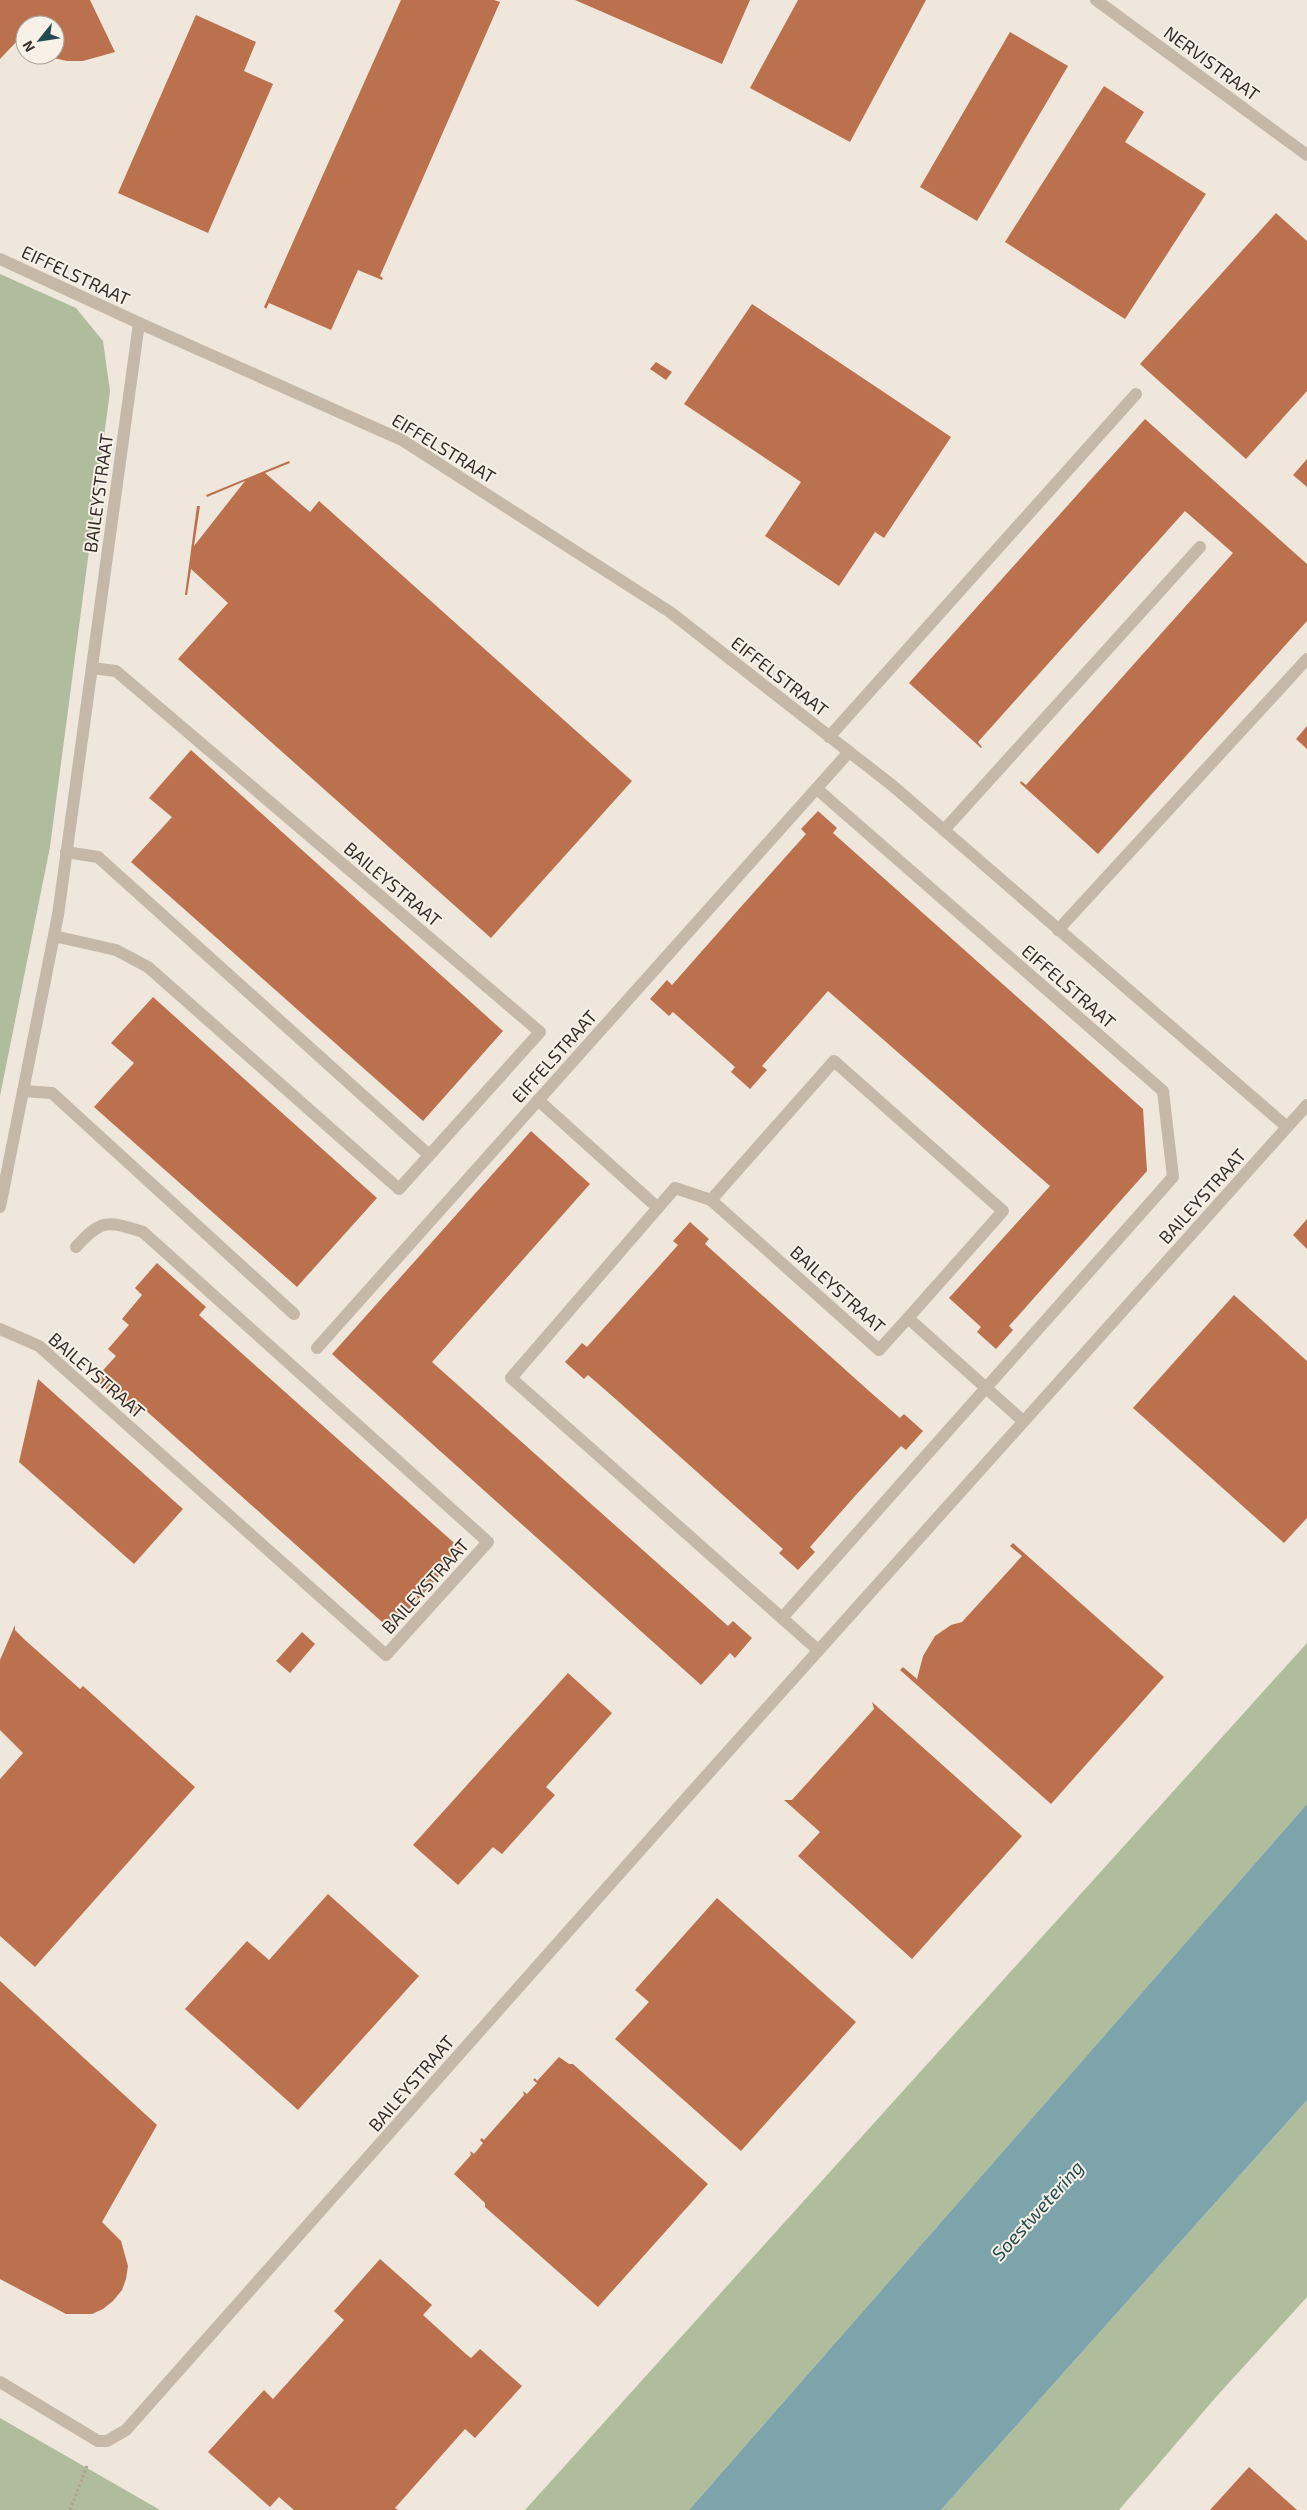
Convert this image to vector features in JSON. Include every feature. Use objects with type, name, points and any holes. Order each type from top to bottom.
[{"type":"street","name":"NERVISTRAAT","points":[[1096,0],[1307,155]]},
{"type":"street","name":"EIFFELSTRAAT","points":[[0,259],[402,440],[670,612],[849,752],[944,830],[1287,1127]]},
{"type":"street","name":"BAILEYSTRAAT","points":[[0,1207],[54,936],[139,323]]},
{"type":"street","name":"EIFFELSTRAAT","points":[[829,737],[1136,394]]},
{"type":"street","points":[[944,830],[1200,547]]},
{"type":"street","name":"EIFFELSTRAAT","points":[[1058,930],[1307,659]]},
{"type":"street","name":"BAILEYSTRAAT","points":[[54,936],[116,950],[148,967],[399,1189],[540,1032],[116,671],[92,668]]},
{"type":"street","name":"EIFFELSTRAAT","points":[[317,1348],[849,752]]},
{"type":"street","name":"EIFFELSTRAAT","points":[[817,789],[1162,1091],[1173,1177],[986,1388]]},
{"type":"street","points":[[66,852],[98,858],[429,1155]]},
{"type":"street","points":[[711,1200],[834,1061],[1003,1211],[908,1318]]},
{"type":"street","points":[[23,1091],[52,1093],[294,1314]]},
{"type":"street","points":[[538,1100],[658,1208]]},
{"type":"street","name":"BAILEYSTRAAT","points":[[98,2441],[107,2441],[116,2437],[135,2420],[818,1650],[1307,1106]]},
{"type":"street","name":"BAILEYSTRAAT","points":[[818,1650],[510,1378],[675,1188],[711,1200],[879,1350],[908,1318],[1023,1421]]},
{"type":"street","name":"BAILEYSTRAAT","points":[[0,1330],[39,1346],[386,1655],[488,1542],[144,1232],[113,1222],[92,1230],[76,1248]]},
{"type":"street","points":[[782,1618],[986,1388]]},
{"type":"street","points":[[0,2382],[98,2441]]},
{"type":"path","points":[[70,2510],[98,2441]]},
{"type":"green space","points":[[0,274],[76,308],[103,341],[110,391],[50,847],[0,1096]]},
{"type":"green space","points":[[1307,1643],[1307,1804],[689,2510],[525,2510]]},
{"type":"green space","points":[[1307,2100],[1307,2297],[1216,2397],[1119,2510],[941,2510]]},
{"type":"green space","points":[[0,2418],[160,2510],[0,2510]]},
{"type":"water","name":"Soestwetering","points":[[1307,1804],[1307,2100],[941,2510],[689,2510]]},
{"type":"building","points":[[0,0],[90,0],[115,52],[83,61],[65,61],[65,15],[15,15],[15,43],[0,59]]},
{"type":"building","points":[[401,0],[494,0],[500,2],[380,276],[383,278],[382,280],[358,270],[331,330],[269,303],[266,309],[264,307]]},
{"type":"building","points":[[575,0],[750,0],[722,64]]},
{"type":"building","points":[[798,0],[926,0],[850,142],[750,88]]},
{"type":"building","points":[[196,15],[256,42],[244,71],[273,84],[208,233],[118,193]]},
{"type":"building","points":[[1010,32],[1068,66],[977,221],[920,187]]},
{"type":"building","points":[[1104,86],[1144,112],[1125,142],[1206,194],[1125,319],[1005,242]]},
{"type":"building","points":[[1276,213],[1307,241],[1307,391],[1246,459],[1140,364]]},
{"type":"building","points":[[752,304],[951,437],[884,538],[875,532],[839,586],[765,536],[801,482],[684,404]]},
{"type":"building","points":[[656,362],[672,372],[666,380],[650,369]]},
{"type":"building","points":[[1145,419],[1307,564],[1307,621],[1098,854],[1020,783],[1021,781],[1026,785],[1233,553],[1185,511],[978,742],[981,748],[909,683]]},
{"type":"building","points":[[1307,459],[1307,487],[1293,475]]},
{"type":"building","points":[[289,461],[290,463],[265,473],[310,512],[319,501],[632,781],[491,938],[178,659],[228,603],[191,569],[187,595],[185,595],[197,506],[200,506],[194,546],[245,481],[207,497],[206,495]]},
{"type":"building","points":[[1307,726],[1307,749],[1296,739]]},
{"type":"building","points":[[191,750],[503,1031],[423,1121],[131,862],[172,817],[149,798]]},
{"type":"building","points":[[818,811],[837,828],[833,833],[1143,1109],[1147,1171],[1009,1326],[1013,1330],[996,1349],[977,1332],[981,1327],[949,1298],[1050,1186],[828,991],[762,1066],[767,1070],[750,1089],[731,1072],[735,1067],[673,1012],[669,1016],[650,999],[667,980],[672,985],[806,834],[801,829]]},
{"type":"building","points":[[153,997],[377,1198],[297,1287],[94,1107],[134,1063],[111,1043]]},
{"type":"building","points":[[531,1131],[590,1184],[432,1362],[728,1626],[733,1621],[752,1638],[735,1658],[730,1653],[701,1685],[332,1354]]},
{"type":"building","points":[[1307,1219],[1307,1249],[1293,1235]]},
{"type":"building","points":[[690,1222],[709,1239],[705,1244],[900,1418],[904,1414],[923,1431],[906,1450],[901,1446],[855,1496],[810,1547],[815,1552],[798,1570],[779,1553],[783,1549],[619,1402],[588,1375],[584,1379],[565,1362],[582,1343],[587,1347],[678,1245],[673,1241]]},
{"type":"building","points":[[157,1263],[206,1307],[199,1315],[462,1550],[391,1630],[143,1408],[136,1416],[95,1379],[116,1356],[108,1349],[129,1325],[122,1319],[142,1295],[135,1288]]},
{"type":"building","points":[[1234,1295],[1307,1361],[1307,1518],[1284,1543],[1133,1408]]},
{"type":"building","points":[[38,1379],[183,1509],[134,1564],[19,1462]]},
{"type":"building","points":[[1013,1543],[1164,1677],[1051,1804],[900,1670],[903,1667],[917,1679],[923,1656],[935,1636],[951,1625],[962,1622],[1022,1556],[1010,1546]]},
{"type":"building","points":[[15,1625],[15,1630],[25,1640],[80,1689],[83,1686],[195,1787],[35,1967],[0,1936],[0,1779],[23,1753],[0,1730],[0,1660]]},
{"type":"building","points":[[302,1632],[315,1644],[290,1673],[276,1661]]},
{"type":"building","points":[[568,1673],[612,1713],[546,1787],[555,1795],[502,1854],[493,1847],[458,1885],[413,1845]]},
{"type":"building","points":[[872,1702],[1022,1836],[912,1959],[798,1856],[820,1832],[784,1800],[792,1800],[874,1709]]},
{"type":"building","points":[[328,1894],[419,1976],[298,2110],[185,2009],[247,1941],[269,1960]]},
{"type":"building","points":[[717,1898],[856,2022],[741,2151],[615,2039],[649,2002],[635,1990]]},
{"type":"building","points":[[0,1981],[157,2125],[102,2222],[121,2241],[128,2266],[126,2279],[122,2290],[113,2301],[103,2309],[92,2314],[66,2314],[0,2279]]},
{"type":"building","points":[[559,2057],[569,2064],[573,2064],[708,2184],[598,2307],[485,2207],[485,2203],[454,2174],[471,2155],[470,2151],[474,2154],[483,2143],[480,2140],[482,2138],[484,2140],[524,2095],[523,2091],[527,2094],[537,2083],[533,2080],[535,2078],[537,2081]]},
{"type":"building","points":[[380,2259],[432,2305],[423,2315],[467,2355],[471,2358],[480,2349],[522,2386],[475,2438],[465,2429],[395,2508],[398,2510],[294,2510],[279,2497],[270,2507],[208,2452],[264,2390],[273,2399],[344,2320],[334,2311]]},
{"type":"building","points":[[1249,2467],[1297,2510],[1210,2510]]}]
